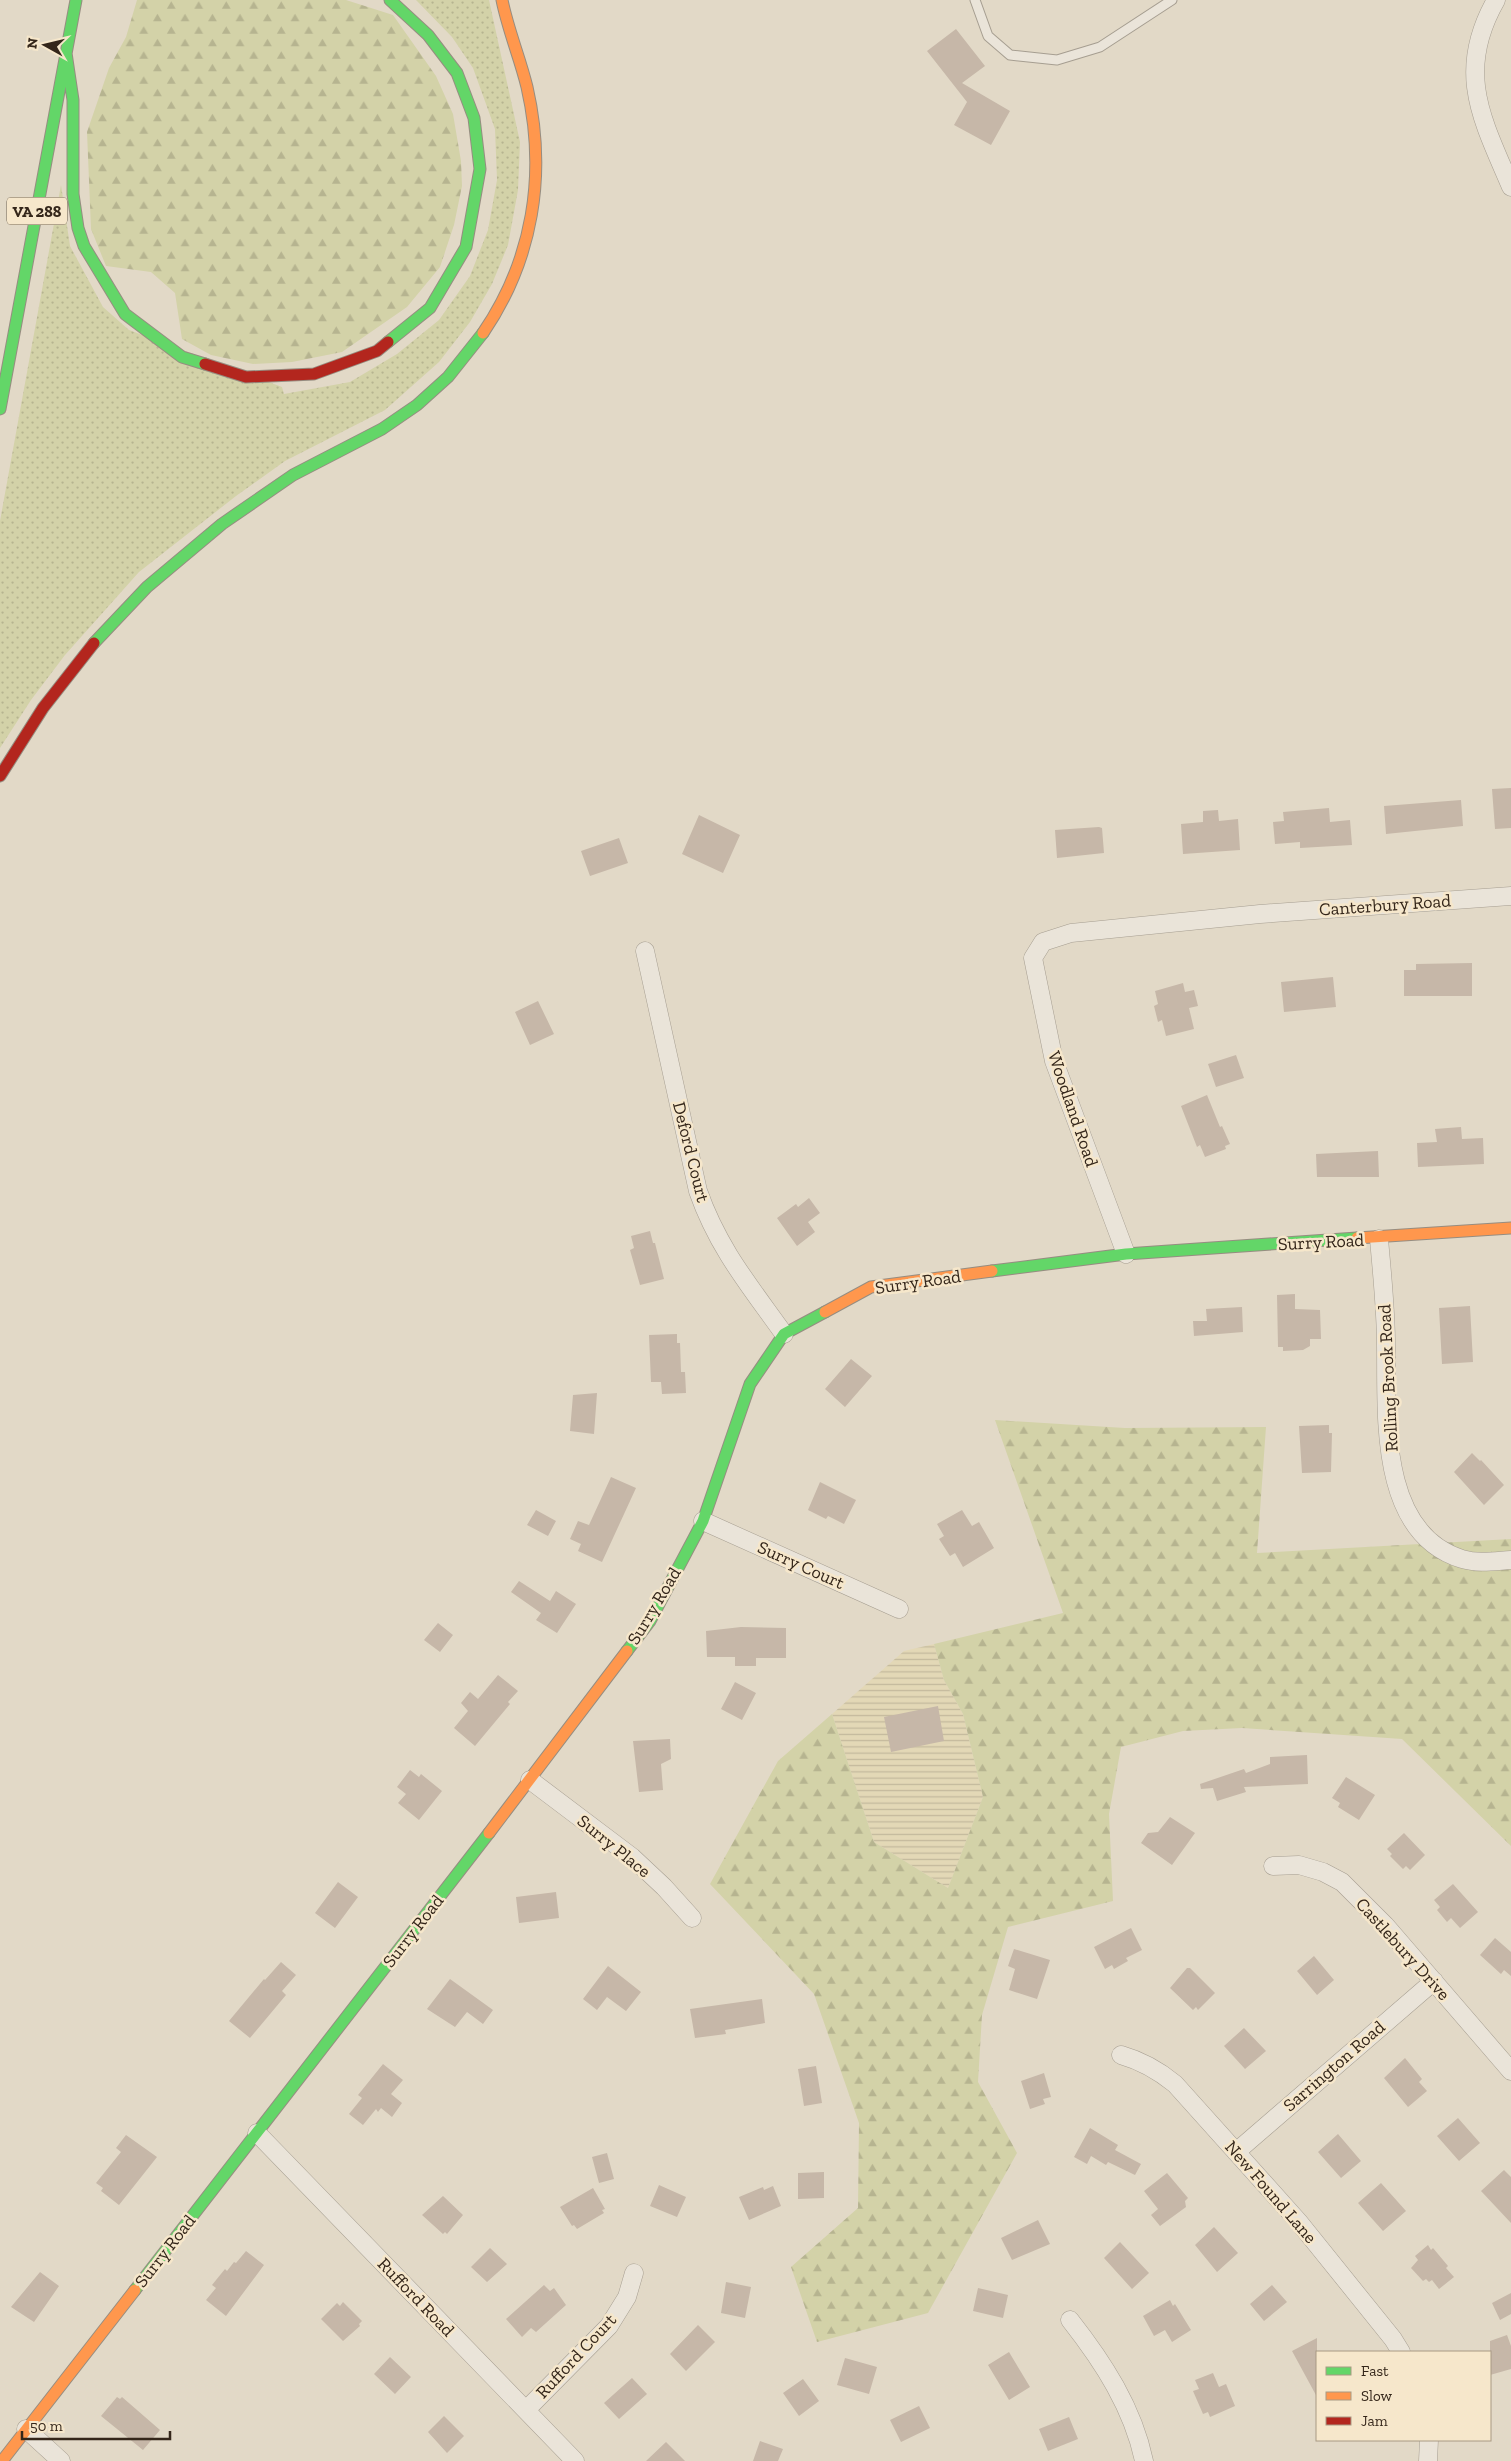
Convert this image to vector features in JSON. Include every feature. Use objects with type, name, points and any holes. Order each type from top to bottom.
[{"type":"main road","name":"VA 288","points":[[0,408],[10,334],[76,0]]},
{"type":"main road","points":[[66,53],[73,104],[70,166],[76,214],[84,244],[96,272],[119,306],[146,334],[169,350],[195,363],[222,372],[259,378],[291,378],[323,373],[353,364],[381,350],[426,313],[449,283],[464,255],[474,225],[480,187],[480,155],[476,124],[467,93],[456,70],[432,39],[390,0]]},
{"type":"main road","points":[[0,776],[43,708],[80,659],[120,614],[163,572],[209,533],[275,486],[324,457],[381,429],[413,408],[459,368],[485,332],[507,293],[524,253],[535,197],[536,157],[532,117],[526,86],[506,21],[502,0]]},
{"type":"main road","name":"Surry Road","points":[[2,2461],[530,1780],[650,1621],[703,1521],[750,1384],[784,1334],[871,1287],[1126,1254],[1379,1239],[1511,1228]]},
{"type":"street","points":[[1496,0],[1480,38],[1474,62],[1475,90],[1481,118],[1511,187]]},
{"type":"street","name":"Canterbury Road","points":[[1260,914],[1511,896]]},
{"type":"street","name":"Woodland Road","points":[[1126,1254],[1054,1061],[1033,958],[1042,942],[1071,933],[1260,914]]},
{"type":"street","name":"Deford Court","points":[[645,951],[698,1191],[708,1221],[723,1248],[784,1334]]},
{"type":"street","name":"Rolling Brook Road","points":[[1379,1239],[1386,1322],[1387,1430],[1392,1463],[1404,1506],[1415,1526],[1429,1541],[1443,1551],[1462,1559],[1483,1562],[1511,1560]]},
{"type":"street","name":"Surry Court","points":[[703,1521],[899,1609]]},
{"type":"street","name":"Surry Place","points":[[530,1780],[632,1857],[664,1887],[692,1918]]},
{"type":"street","name":"Castlebury Drive","points":[[1273,1866],[1298,1865],[1323,1872],[1342,1882],[1385,1925],[1511,2071]]},
{"type":"street","name":"Sarrington Road","points":[[1236,2152],[1434,1981]]},
{"type":"street","name":"New Found Lane","points":[[1121,2055],[1137,2059],[1165,2075],[1298,2221],[1393,2339],[1400,2351]]},
{"type":"street","name":"Rufford Road","points":[[257,2133],[575,2461]]},
{"type":"street","name":"Rufford Court","points":[[526,2410],[609,2326],[627,2297],[634,2274]]},
{"type":"street","points":[[1070,2320],[1100,2359],[1113,2381],[1139,2437],[1144,2461]]},
{"type":"street","points":[[26,2429],[61,2461]]},
{"type":"street","points":[[1428,2461],[1429,2441]]},
{"type":"lane","points":[[975,0],[988,36],[1010,55],[1057,60],[1100,48],[1172,0]]},
{"type":"shaded area","points":[[934,1644],[944,1680],[963,1714],[983,1797],[948,1888],[874,1842],[832,1714],[904,1651]]},
{"type":"green space","points":[[137,0],[346,0],[393,15],[436,76],[453,114],[461,161],[462,186],[454,225],[440,267],[407,307],[342,352],[292,362],[253,364],[211,355],[182,339],[175,293],[151,272],[106,266],[91,229],[87,132],[109,68],[126,37]]},
{"type":"green space","points":[[416,0],[489,0],[520,142],[518,190],[508,245],[492,284],[470,322],[439,362],[385,410],[285,461],[236,496],[139,572],[65,655],[31,700],[0,748],[0,521],[61,185],[70,246],[103,307],[129,330],[282,387],[284,394],[350,382],[397,354],[439,320],[470,276],[488,230],[497,180],[495,129],[473,68],[452,37]]},
{"type":"green space","points":[[995,1420],[1125,1428],[1266,1427],[1257,1553],[1511,1539],[1511,1846],[1402,1739],[1242,1728],[1183,1731],[1121,1747],[1109,1814],[1113,1901],[1008,1927],[982,2015],[978,2082],[1017,2153],[928,2313],[817,2342],[791,2267],[858,2208],[859,2123],[814,1994],[710,1884],[778,1761],[832,1714],[874,1842],[948,1888],[983,1797],[963,1714],[944,1680],[934,1644],[1063,1613]]},
{"type":"building","points":[[956,29],[985,66],[962,83],[1010,111],[991,145],[954,125],[967,102],[927,51]]},
{"type":"building","points":[[1511,788],[1511,828],[1495,829],[1492,789]]},
{"type":"building","points":[[1461,800],[1463,826],[1386,834],[1384,806]]},
{"type":"building","points":[[1329,808],[1330,822],[1350,820],[1352,845],[1300,848],[1300,842],[1275,844],[1273,822],[1284,821],[1283,812]]},
{"type":"building","points":[[1218,810],[1219,821],[1238,819],[1240,850],[1183,854],[1181,824],[1203,822],[1203,811]]},
{"type":"building","points":[[699,815],[740,835],[723,873],[682,854]]},
{"type":"building","points":[[1102,828],[1104,853],[1057,858],[1055,830]]},
{"type":"building","points":[[619,838],[628,863],[590,876],[581,851]]},
{"type":"building","points":[[1472,963],[1472,996],[1404,996],[1404,970],[1416,970],[1416,964]]},
{"type":"building","points":[[1333,977],[1336,1007],[1284,1012],[1281,982]]},
{"type":"building","points":[[1183,983],[1185,992],[1194,990],[1198,1006],[1189,1008],[1194,1029],[1166,1036],[1162,1020],[1158,1022],[1154,1006],[1158,1004],[1155,991]]},
{"type":"building","points":[[538,1001],[554,1034],[530,1045],[515,1012]]},
{"type":"building","points":[[1236,1055],[1244,1078],[1216,1087],[1208,1064]]},
{"type":"building","points":[[1207,1095],[1220,1127],[1222,1126],[1230,1144],[1225,1146],[1226,1149],[1205,1157],[1200,1145],[1197,1147],[1181,1106]]},
{"type":"building","points":[[1461,1127],[1462,1139],[1483,1138],[1484,1164],[1418,1167],[1417,1143],[1437,1142],[1435,1129]]},
{"type":"building","points":[[1378,1151],[1379,1177],[1317,1177],[1316,1154]]},
{"type":"building","points":[[809,1198],[820,1213],[808,1222],[815,1232],[797,1246],[777,1218],[796,1204],[798,1207]]},
{"type":"building","points":[[650,1231],[664,1279],[640,1285],[630,1250],[634,1248],[631,1236]]},
{"type":"building","points":[[1295,1294],[1295,1309],[1320,1310],[1321,1339],[1310,1339],[1310,1346],[1303,1350],[1283,1351],[1283,1347],[1278,1347],[1277,1295]]},
{"type":"building","points":[[1470,1306],[1473,1362],[1442,1364],[1439,1308]]},
{"type":"building","points":[[1242,1307],[1243,1332],[1194,1336],[1193,1321],[1207,1321],[1206,1309]]},
{"type":"building","points":[[677,1334],[677,1343],[680,1343],[681,1372],[685,1372],[686,1393],[662,1394],[661,1382],[651,1382],[649,1335]]},
{"type":"building","points":[[851,1359],[872,1376],[845,1407],[825,1389]]},
{"type":"building","points":[[597,1393],[594,1434],[570,1431],[573,1395]]},
{"type":"building","points":[[1329,1425],[1329,1433],[1332,1433],[1331,1472],[1302,1473],[1299,1426]]},
{"type":"building","points":[[1472,1453],[1504,1485],[1484,1505],[1454,1472]]},
{"type":"building","points":[[611,1477],[636,1488],[602,1562],[578,1551],[581,1544],[570,1539],[578,1521],[589,1525]]},
{"type":"building","points":[[820,1482],[856,1500],[844,1524],[828,1516],[826,1519],[808,1510]]},
{"type":"building","points":[[536,1510],[556,1521],[548,1536],[527,1525]]},
{"type":"building","points":[[962,1510],[972,1526],[979,1522],[994,1548],[963,1567],[955,1553],[950,1556],[939,1539],[944,1536],[937,1524]]},
{"type":"building","points":[[519,1581],[550,1601],[556,1591],[576,1604],[557,1633],[536,1620],[541,1613],[511,1592]]},
{"type":"building","points":[[438,1623],[453,1635],[440,1652],[424,1640]]},
{"type":"building","points":[[741,1627],[786,1628],[786,1658],[756,1658],[756,1666],[735,1666],[735,1657],[707,1657],[706,1631]]},
{"type":"building","points":[[498,1675],[518,1691],[508,1702],[510,1704],[475,1746],[454,1728],[468,1711],[461,1703],[470,1692],[478,1699]]},
{"type":"building","points":[[735,1682],[756,1693],[742,1720],[721,1709]]},
{"type":"building","points":[[938,1706],[944,1741],[891,1752],[884,1717]]},
{"type":"building","points":[[670,1739],[671,1759],[661,1764],[663,1790],[639,1792],[633,1741]]},
{"type":"building","points":[[1307,1755],[1308,1784],[1244,1787],[1246,1792],[1217,1801],[1213,1788],[1201,1789],[1200,1784],[1244,1769],[1246,1773],[1270,1764],[1270,1757]]},
{"type":"building","points":[[410,1770],[419,1777],[421,1774],[442,1791],[419,1820],[398,1803],[406,1794],[397,1787]]},
{"type":"building","points":[[1346,1777],[1375,1795],[1359,1820],[1338,1807],[1340,1803],[1332,1798]]},
{"type":"building","points":[[1170,1817],[1195,1833],[1172,1865],[1141,1843],[1148,1833],[1158,1832]]},
{"type":"building","points":[[1404,1833],[1425,1855],[1410,1870],[1406,1866],[1403,1869],[1390,1856],[1392,1854],[1387,1849]]},
{"type":"building","points":[[338,1882],[358,1897],[335,1928],[315,1913]]},
{"type":"building","points":[[1453,1884],[1478,1912],[1460,1928],[1451,1918],[1447,1922],[1437,1910],[1440,1907],[1434,1900]]},
{"type":"building","points":[[556,1892],[559,1918],[519,1923],[516,1897]]},
{"type":"building","points":[[1131,1928],[1142,1950],[1126,1958],[1128,1961],[1114,1969],[1112,1965],[1105,1969],[1094,1947]]},
{"type":"building","points":[[1495,1938],[1511,1952],[1511,1976],[1504,1970],[1501,1974],[1480,1955]]},
{"type":"building","points":[[1014,1949],[1050,1960],[1037,1999],[1009,1990],[1015,1969],[1008,1966]]},
{"type":"building","points":[[1314,1956],[1334,1980],[1317,1995],[1297,1971]]},
{"type":"building","points":[[281,1962],[296,1975],[282,1991],[286,1995],[250,2038],[229,2021],[264,1979]]},
{"type":"building","points":[[608,1966],[641,1992],[626,2011],[607,1997],[597,2010],[583,1999]]},
{"type":"building","points":[[1187,1968],[1190,1968],[1215,1993],[1198,2010],[1196,2007],[1193,2010],[1170,1988]]},
{"type":"building","points":[[450,1979],[493,2010],[483,2024],[467,2012],[455,2027],[427,2009]]},
{"type":"building","points":[[762,1999],[765,2023],[725,2030],[726,2034],[695,2038],[690,2009]]},
{"type":"building","points":[[1244,2028],[1266,2051],[1245,2069],[1224,2046]]},
{"type":"building","points":[[1405,2058],[1422,2079],[1419,2082],[1427,2091],[1408,2107],[1384,2078]]},
{"type":"building","points":[[383,2064],[403,2080],[391,2094],[402,2103],[392,2117],[381,2108],[378,2112],[376,2109],[363,2125],[349,2114],[362,2098],[358,2095]]},
{"type":"building","points":[[816,2066],[822,2103],[804,2106],[798,2069]]},
{"type":"building","points":[[1044,2073],[1051,2097],[1043,2099],[1045,2104],[1030,2109],[1021,2081]]},
{"type":"building","points":[[1458,2118],[1480,2143],[1459,2161],[1437,2136]]},
{"type":"building","points":[[1090,2128],[1118,2145],[1115,2150],[1141,2164],[1135,2175],[1108,2162],[1106,2165],[1091,2156],[1087,2164],[1074,2157]]},
{"type":"building","points":[[1338,2134],[1361,2161],[1341,2178],[1318,2152]]},
{"type":"building","points":[[126,2135],[157,2157],[119,2205],[101,2191],[103,2188],[96,2183],[121,2152],[116,2148]]},
{"type":"building","points":[[607,2153],[614,2179],[599,2183],[592,2157]]},
{"type":"building","points":[[1504,2170],[1511,2177],[1511,2223],[1481,2191]]},
{"type":"building","points":[[824,2172],[824,2198],[798,2199],[798,2173]]},
{"type":"building","points":[[1167,2173],[1188,2198],[1185,2201],[1186,2207],[1160,2226],[1151,2215],[1158,2209],[1144,2191]]},
{"type":"building","points":[[1381,2183],[1406,2211],[1383,2231],[1358,2203]]},
{"type":"building","points":[[659,2185],[686,2197],[677,2217],[650,2206]]},
{"type":"building","points":[[773,2186],[781,2206],[749,2220],[739,2197],[763,2187],[764,2190]]},
{"type":"building","points":[[593,2188],[605,2209],[602,2210],[604,2213],[577,2229],[574,2225],[572,2226],[560,2207]]},
{"type":"building","points":[[443,2196],[463,2215],[447,2234],[445,2232],[443,2234],[422,2215]]},
{"type":"building","points":[[1038,2220],[1050,2244],[1012,2260],[1001,2238]]},
{"type":"building","points":[[1214,2227],[1238,2253],[1217,2272],[1195,2245]]},
{"type":"building","points":[[1120,2242],[1149,2273],[1132,2289],[1104,2258]]},
{"type":"building","points":[[1428,2245],[1431,2250],[1433,2248],[1448,2266],[1446,2268],[1454,2277],[1439,2289],[1432,2280],[1429,2282],[1426,2279],[1423,2281],[1411,2268],[1418,2260],[1415,2256]]},
{"type":"building","points":[[490,2248],[507,2264],[487,2282],[471,2267]]},
{"type":"building","points":[[246,2251],[264,2265],[226,2316],[206,2300],[216,2288],[212,2285],[225,2269],[227,2271]]},
{"type":"building","points":[[40,2272],[59,2286],[34,2322],[11,2307]]},
{"type":"building","points":[[726,2282],[751,2287],[745,2318],[721,2313]]},
{"type":"building","points":[[544,2285],[550,2291],[554,2288],[566,2305],[536,2332],[531,2328],[522,2337],[506,2319]]},
{"type":"building","points":[[1272,2285],[1287,2302],[1264,2321],[1250,2304]]},
{"type":"building","points":[[978,2288],[1008,2295],[1003,2318],[973,2311]]},
{"type":"building","points":[[1511,2293],[1511,2314],[1500,2320],[1492,2303]]},
{"type":"building","points":[[1170,2300],[1173,2306],[1175,2304],[1191,2330],[1172,2342],[1165,2330],[1154,2336],[1143,2316]]},
{"type":"building","points":[[343,2302],[362,2321],[359,2324],[360,2326],[343,2341],[321,2319],[337,2303],[340,2306]]},
{"type":"building","points":[[698,2325],[715,2342],[686,2371],[670,2354]]},
{"type":"building","points":[[1507,2335],[1511,2346],[1511,2369],[1491,2375],[1490,2341]]},
{"type":"building","points":[[1317,2338],[1316,2395],[1292,2351]]},
{"type":"building","points":[[1009,2352],[1030,2387],[1009,2400],[988,2365]]},
{"type":"building","points":[[390,2357],[411,2377],[395,2394],[374,2374]]},
{"type":"building","points":[[845,2358],[877,2367],[869,2394],[837,2385]]},
{"type":"building","points":[[1213,2373],[1219,2387],[1226,2384],[1235,2406],[1210,2417],[1208,2412],[1203,2414],[1193,2391],[1199,2389],[1195,2380]]},
{"type":"building","points":[[632,2378],[647,2394],[619,2419],[604,2403]]},
{"type":"building","points":[[803,2379],[819,2401],[799,2416],[783,2393]]},
{"type":"building","points":[[117,2397],[120,2399],[122,2397],[160,2430],[143,2450],[101,2416]]},
{"type":"building","points":[[919,2406],[930,2428],[901,2442],[890,2420]]},
{"type":"building","points":[[444,2416],[464,2436],[447,2453],[428,2432]]},
{"type":"building","points":[[1069,2417],[1078,2439],[1048,2451],[1039,2429]]},
{"type":"building","points":[[760,2441],[783,2449],[778,2461],[753,2461]]},
{"type":"building","points":[[666,2442],[685,2461],[646,2461]]},
{"type":"traffic: fast","points":[[0,409],[76,0]]},
{"type":"traffic: fast","points":[[388,342],[430,308],[466,247],[480,169],[474,118],[457,73],[428,35],[390,0]]},
{"type":"traffic: fast","points":[[66,53],[73,100],[73,194],[78,228],[84,246],[125,314],[182,357],[205,364]]},
{"type":"traffic: fast","points":[[94,643],[147,587],[222,524],[293,475],[382,429],[417,405],[448,377],[483,333]]},
{"type":"traffic: fast","points":[[992,1271],[1126,1254],[1357,1238]]},
{"type":"traffic: fast","points":[[627,1651],[650,1621],[703,1521],[750,1384],[784,1334],[825,1312]]},
{"type":"traffic: fast","points":[[135,2290],[489,1833]]},
{"type":"traffic: slow","points":[[483,333],[500,305],[514,276],[524,246],[535,184],[536,152],[533,120],[527,87],[502,0]]},
{"type":"traffic: slow","points":[[1357,1238],[1511,1228]]},
{"type":"traffic: slow","points":[[825,1312],[871,1287],[992,1271]]},
{"type":"traffic: slow","points":[[489,1833],[627,1651]]},
{"type":"traffic: slow","points":[[2,2461],[135,2290]]},
{"type":"traffic: jam","points":[[205,364],[246,377],[314,374],[377,351],[388,342]]},
{"type":"traffic: jam","points":[[0,776],[43,708],[94,643]]}]
